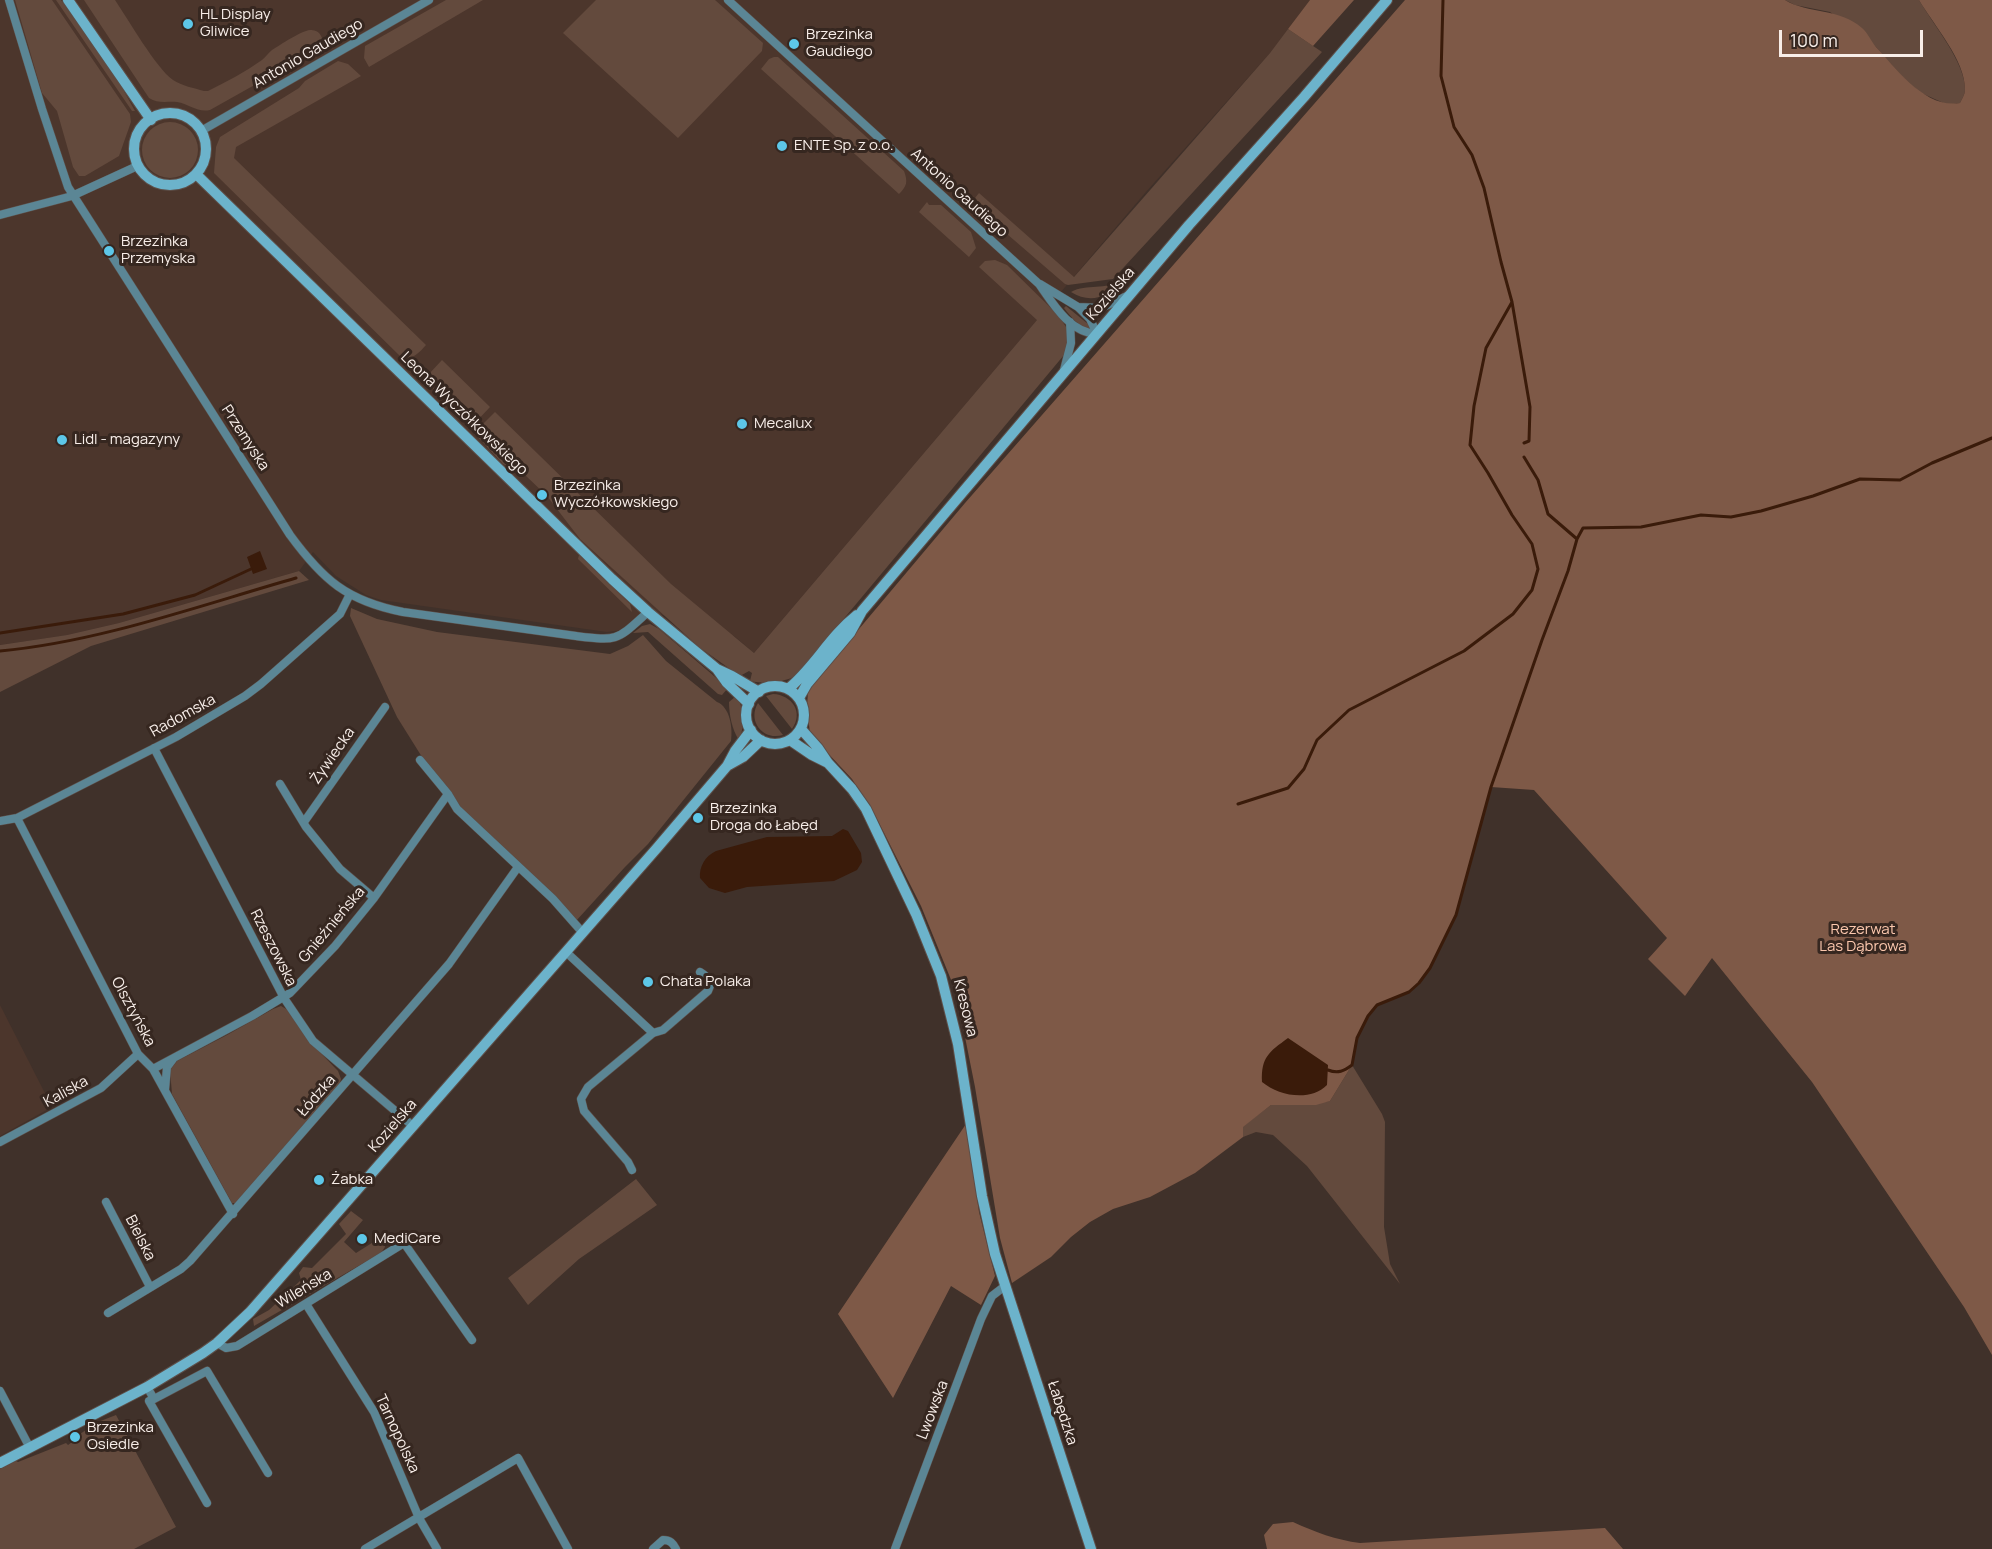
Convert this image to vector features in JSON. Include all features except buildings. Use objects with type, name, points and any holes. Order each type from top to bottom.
[{"type":"street","name":"Przemyska","points":[[9,0],[42,109],[72,195],[290,535],[319,572],[350,594],[397,611],[605,639],[622,635],[648,612]]},
{"type":"street","points":[[68,0],[151,120]]},
{"type":"street","name":"Antonio Gaudiego","points":[[201,131],[429,0]]},
{"type":"street","name":"Antonio Gaudiego","points":[[728,0],[1039,284],[1070,322],[1083,332],[1097,334],[1093,324],[1078,307],[1039,284]]},
{"type":"street","name":"Kozielska","points":[[788,689],[842,627],[862,611],[1189,225],[1387,0]]},
{"type":"street","points":[[165,114],[180,115],[194,122],[201,131],[206,144],[205,156],[196,174],[189,180],[179,184],[163,184],[150,178],[137,164],[135,151],[137,136],[143,126],[151,120],[165,114]]},
{"type":"street","points":[[0,215],[72,195],[133,168],[137,164]]},
{"type":"street","name":"Leona Wyczółkowskiego","points":[[196,174],[612,579],[717,669],[727,683],[749,704]]},
{"type":"street","points":[[1078,307],[1101,308],[1129,296]]},
{"type":"street","points":[[1063,372],[1071,343],[1070,322]]},
{"type":"street","name":"Radomska","points":[[0,821],[18,818],[218,713],[261,684],[340,614],[350,594]]},
{"type":"street","name":"Kozielska","points":[[799,698],[807,684],[850,633],[862,611]]},
{"type":"street","name":"Leona Wyczółkowskiego","points":[[717,669],[732,675],[759,692]]},
{"type":"street","points":[[771,687],[788,689],[799,698],[803,706],[804,716],[801,729],[790,740],[776,744],[761,740],[751,730],[747,717],[749,704],[759,692],[771,687]]},
{"type":"street","name":"Żywiecka","points":[[304,822],[385,707]]},
{"type":"street","name":"Kresowa","points":[[801,729],[866,809],[916,914],[941,976],[958,1044],[987,1222],[1005,1286]]},
{"type":"street","name":"Kozielska","points":[[0,1463],[147,1387],[217,1343],[250,1312],[727,766],[751,730]]},
{"type":"street","name":"Kozielska","points":[[727,766],[742,757],[761,740]]},
{"type":"street","name":"Kresowa","points":[[790,740],[828,763]]},
{"type":"street","name":"Rzeszowska","points":[[154,748],[284,998],[313,1041],[413,1126]]},
{"type":"street","points":[[420,760],[448,794],[457,809],[553,899],[583,933]]},
{"type":"street","points":[[280,784],[304,822],[340,869],[374,898]]},
{"type":"street","name":"Gnieźnieńska","points":[[153,1069],[284,998],[303,981],[374,898],[448,794]]},
{"type":"street","name":"Olsztyńska","points":[[18,818],[138,1054],[153,1069],[233,1214]]},
{"type":"street","name":"Łódzka","points":[[108,1313],[181,1269],[190,1261],[449,964],[518,867]]},
{"type":"street","points":[[566,952],[653,1034]]},
{"type":"street","points":[[632,1170],[628,1162],[584,1111],[581,1104],[582,1095],[588,1087],[653,1034],[663,1030],[708,991],[710,981],[700,972]]},
{"type":"street","name":"Kaliska","points":[[0,1142],[101,1088],[138,1054]]},
{"type":"street","points":[[165,1091],[167,1067],[175,1058]]},
{"type":"street","name":"Bielska","points":[[106,1202],[150,1287]]},
{"type":"street","name":"Wileńska","points":[[217,1343],[225,1348],[237,1346],[404,1243],[472,1340]]},
{"type":"street","name":"Lwowska","points":[[895,1549],[981,1319],[992,1296],[1005,1286]]},
{"type":"street","name":"Łabędzka","points":[[1005,1286],[1091,1549]]},
{"type":"street","name":"Tarnopolska","points":[[306,1304],[374,1412],[419,1518],[436,1549]]},
{"type":"street","points":[[207,1503],[149,1401],[207,1371],[268,1473]]},
{"type":"street","points":[[147,1387],[154,1399]]},
{"type":"street","points":[[0,1391],[30,1448]]},
{"type":"street","points":[[365,1549],[518,1458],[568,1549]]},
{"type":"street","points":[[653,1549],[663,1540],[667,1540],[673,1543],[676,1549]]},
{"type":"shaded area","points":[[0,0],[1310,0],[1270,53],[1145,193],[754,653],[734,636],[646,610],[622,630],[607,632],[381,600],[366,595],[336,576],[313,552],[299,571],[119,623],[67,635],[0,645]]},
{"type":"shaded area","points":[[15,0],[52,0],[130,114],[131,122],[119,156],[85,176],[79,176],[73,167],[57,111],[42,93]]},
{"type":"shaded area","points":[[56,0],[61,0],[121,86],[135,111],[132,111]]},
{"type":"shaded area","points":[[84,0],[115,0],[166,74],[180,84],[204,91],[242,73],[262,60],[272,50],[306,31],[313,30],[319,33],[324,46],[210,110],[201,110],[177,102],[159,102],[149,98]]},
{"type":"shaded area","points":[[446,0],[483,0],[369,67],[364,58],[365,46]]},
{"type":"shaded area","points":[[596,0],[715,0],[763,43],[762,51],[678,138],[563,33]]},
{"type":"shaded area","points":[[1785,0],[1919,0],[1960,68],[1965,90],[1960,103],[1948,105],[1919,92],[1876,47],[1830,12],[1795,5]]},
{"type":"shaded area","points":[[1288,29],[1322,52],[1113,279],[1065,284],[971,203],[979,193],[1074,277],[1270,53]]},
{"type":"shaded area","points":[[778,57],[904,171],[906,184],[899,194],[761,69],[769,59]]},
{"type":"shaded area","points":[[338,61],[348,64],[361,76],[236,147],[234,158],[426,345],[416,355],[407,359],[403,359],[214,173],[216,147],[220,137]]},
{"type":"shaded area","points":[[164,122],[176,122],[186,126],[194,134],[198,150],[194,166],[186,174],[176,178],[164,178],[154,174],[146,166],[142,156],[142,144],[146,134],[154,126]]},
{"type":"shaded area","points":[[927,202],[929,205],[941,205],[971,232],[976,248],[969,257],[919,212]]},
{"type":"shaded area","points":[[995,260],[1007,265],[1059,316],[1066,327],[1068,339],[1064,355],[796,676],[785,680],[750,681],[752,673],[749,671],[740,676],[699,647],[580,539],[547,496],[524,474],[503,464],[474,433],[495,412],[671,584],[754,653],[1037,320],[979,267],[985,261]]},
{"type":"shaded area","points":[[1121,280],[1110,291],[1098,297],[1085,298],[1071,292],[1077,289],[1109,285]]},
{"type":"shaded area","points":[[1066,306],[1088,324],[1090,329],[1075,321],[1064,308]]},
{"type":"shaded area","points":[[442,360],[490,407],[473,425],[427,383],[429,374]]},
{"type":"shaded area","points":[[260,551],[267,569],[253,574],[247,557]]},
{"type":"shaded area","points":[[579,555],[630,604],[632,612],[578,559]]},
{"type":"shaded area","points":[[299,571],[309,580],[91,646],[0,692],[0,645],[67,635],[119,623]]},
{"type":"shaded area","points":[[351,608],[377,619],[437,632],[610,654],[628,646],[643,635],[666,661],[725,708],[731,724],[731,741],[648,844],[576,921],[462,809],[422,757],[397,717],[350,616]]},
{"type":"shaded area","points":[[650,624],[659,629],[728,688],[722,695],[718,694],[648,632],[633,633],[642,626]]},
{"type":"shaded area","points":[[773,694],[786,698],[794,706],[797,716],[792,729],[766,696]]},
{"type":"shaded area","points":[[736,696],[743,717],[739,740],[733,727],[729,707],[729,702]]},
{"type":"shaded area","points":[[758,703],[783,735],[769,735],[759,728],[754,716]]},
{"type":"shaded area","points":[[843,829],[848,831],[861,853],[862,862],[857,870],[834,881],[747,887],[725,893],[709,888],[700,878],[704,862],[716,851],[767,837],[832,836]]},
{"type":"shaded area","points":[[0,1005],[52,1107],[0,1136]]},
{"type":"shaded area","points":[[281,1006],[288,1010],[311,1043],[338,1071],[341,1079],[340,1083],[236,1203],[232,1203],[172,1094],[170,1070],[177,1061]]},
{"type":"shaded area","points":[[1288,1038],[1328,1065],[1327,1085],[1312,1094],[1294,1095],[1277,1091],[1262,1082],[1265,1061],[1276,1047]]},
{"type":"shaded area","points":[[1352,1065],[1385,1122],[1384,1227],[1390,1264],[1400,1284],[1307,1166],[1273,1135],[1256,1132],[1243,1137],[1242,1127],[1271,1105],[1289,1103],[1302,1105],[1330,1101]]},
{"type":"shaded area","points":[[636,1179],[657,1205],[579,1259],[528,1305],[508,1278]]},
{"type":"shaded area","points":[[351,1211],[363,1220],[344,1242],[356,1253],[383,1236],[385,1247],[381,1253],[254,1326],[253,1319],[269,1310],[301,1280],[299,1273],[303,1267],[312,1268],[346,1234],[339,1224]]},
{"type":"shaded area","points":[[116,1415],[176,1527],[134,1549],[0,1549],[0,1469],[66,1443],[68,1445],[75,1440],[74,1438],[98,1422]]},
{"type":"green space","points":[[1310,0],[1354,0],[1313,46],[1288,29]]},
{"type":"green space","name":"Rezerwat Las Dąbrowa","points":[[1405,0],[1785,0],[1844,17],[1853,22],[1864,30],[1876,47],[1913,86],[1935,100],[1960,103],[1965,92],[1960,67],[1948,43],[1919,0],[1992,0],[1992,1355],[1964,1307],[1812,1082],[1712,958],[1685,996],[1648,959],[1667,938],[1534,790],[1491,787],[1456,915],[1430,968],[1409,992],[1378,1005],[1368,1016],[1357,1038],[1352,1065],[1330,1101],[1316,1105],[1271,1105],[1243,1127],[1243,1137],[1195,1173],[1150,1197],[1113,1209],[1090,1222],[1051,1257],[1012,1283],[1000,1238],[975,1087],[956,992],[921,906],[875,815],[852,779],[810,734],[808,692],[965,503]]},
{"type":"green space","points":[[966,1124],[979,1212],[995,1276],[981,1305],[951,1286],[893,1398],[838,1314]]},
{"type":"green space","points":[[1293,1522],[1326,1535],[1360,1543],[1605,1528],[1623,1549],[1267,1549],[1264,1535],[1273,1524]]},
{"type":"waterway","points":[[1443,0],[1441,76],[1454,127],[1472,155],[1484,188],[1512,302],[1530,407],[1529,441],[1524,443]]},
{"type":"waterway","points":[[1238,804],[1288,788],[1304,769],[1317,740],[1349,710],[1464,651],[1513,614],[1532,590],[1538,569],[1532,544],[1470,445],[1474,406],[1486,348],[1512,302]]},
{"type":"waterway","points":[[1577,539],[1583,528],[1641,527],[1701,515],[1731,517],[1813,496],[1860,479],[1900,480],[1932,463],[1992,438]]},
{"type":"waterway","points":[[1328,1070],[1341,1071],[1352,1065],[1357,1038],[1368,1016],[1377,1005],[1409,992],[1419,983],[1430,968],[1456,915],[1491,787],[1568,571],[1577,539],[1548,514],[1538,480],[1524,457]]},
{"type":"waterway","points":[[0,633],[123,614],[195,595],[251,569]]},
{"type":"waterway","points":[[0,651],[75,640],[112,631],[296,578]]},
{"type":"place","name":"HL Display Gliwice","points":[[188,24]]},
{"type":"place","name":"Brzezinka Gaudiego","points":[[794,44]]},
{"type":"place","name":"ENTE Sp. z o.o.","points":[[782,146]]},
{"type":"place","name":"Brzezinka Przemyska","points":[[109,251]]},
{"type":"place","name":"Mecalux","points":[[742,424]]},
{"type":"place","name":"Lidl - magazyny","points":[[62,440]]},
{"type":"place","name":"Brzezinka Wyczółkowskiego","points":[[542,495]]},
{"type":"place","name":"Brzezinka Droga do Łabęd","points":[[698,818]]},
{"type":"place","name":"Chata Polaka","points":[[648,982]]},
{"type":"place","name":"Żabka","points":[[319,1180]]},
{"type":"place","name":"MediCare","points":[[362,1239]]},
{"type":"place","name":"Brzezinka Osiedle","points":[[75,1437]]}]
